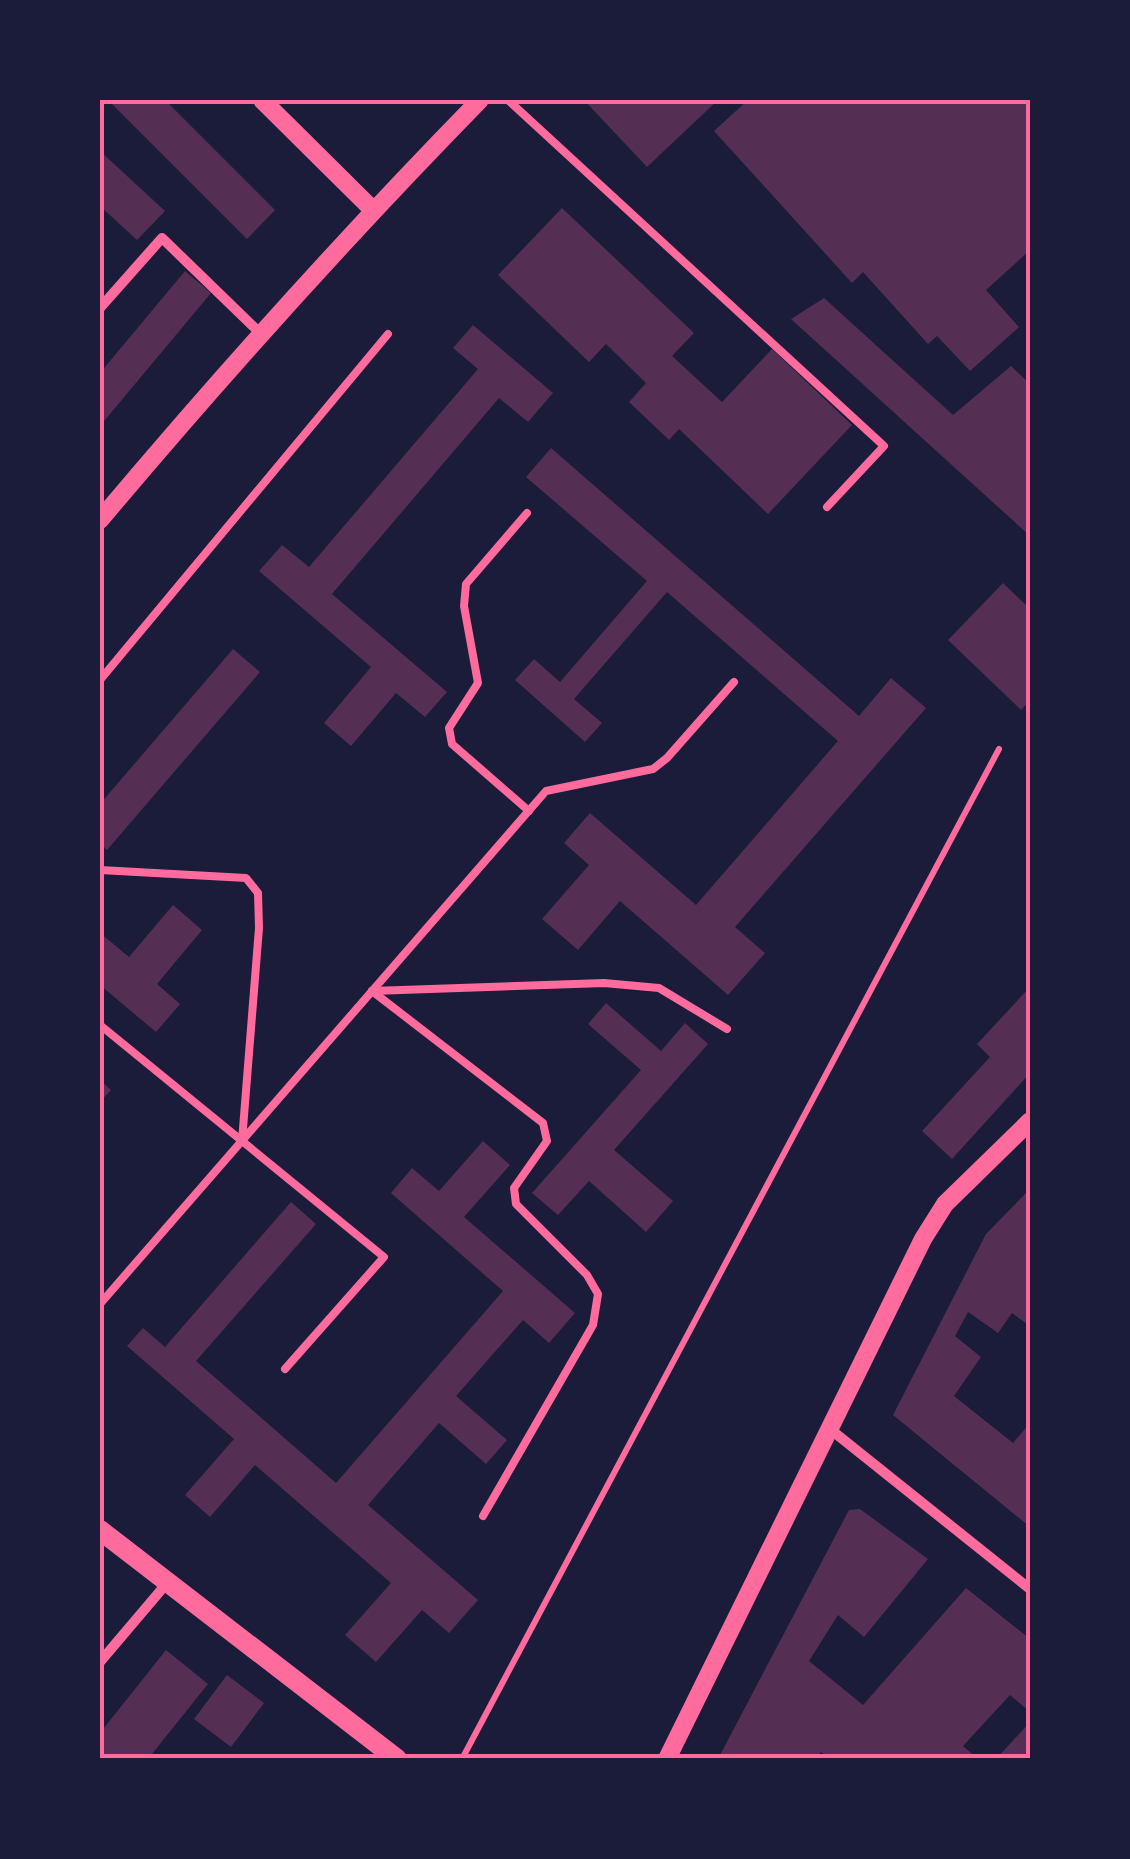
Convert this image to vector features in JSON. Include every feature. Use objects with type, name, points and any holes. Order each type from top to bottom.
[{"type":"main road","points":[[100,1530],[397,1759]]},
{"type":"street","points":[[262,100],[373,210]]},
{"type":"street","points":[[102,515],[373,210],[480,100]]},
{"type":"street","points":[[100,308],[162,238],[261,334]]},
{"type":"street","points":[[666,1759],[912,1260],[945,1204],[1029,1123]]},
{"type":"street","points":[[830,1428],[1030,1589]]},
{"type":"street","points":[[100,1662],[168,1582]]},
{"type":"lane","points":[[508,100],[884,446],[827,507]]},
{"type":"lane","points":[[100,680],[388,334]]},
{"type":"lane","points":[[527,513],[466,584],[464,606],[478,683],[449,728],[452,744],[529,810]]},
{"type":"lane","points":[[100,1304],[546,790],[653,768],[667,758],[734,682]]},
{"type":"lane","points":[[100,870],[246,878],[258,892],[259,928],[242,1141]]},
{"type":"lane","points":[[372,991],[604,983],[659,988],[727,1029]]},
{"type":"lane","points":[[372,991],[543,1123],[548,1141],[514,1188],[516,1204],[587,1274],[598,1294],[594,1324],[483,1516]]},
{"type":"lane","points":[[100,1025],[384,1257],[285,1369]]},
{"type":"path","points":[[462,1759],[999,750]]},
{"type":"building","points":[[108,100],[165,100],[275,210],[247,239]]},
{"type":"building","points":[[584,100],[718,100],[647,167]]},
{"type":"building","points":[[748,100],[1030,100],[1030,250],[986,290],[1019,327],[970,371],[937,336],[928,344],[863,272],[852,283],[714,131]]},
{"type":"building","points":[[100,151],[165,211],[137,240],[100,206]]},
{"type":"building","points":[[562,208],[694,333],[672,356],[722,402],[772,349],[852,425],[768,514],[679,429],[669,440],[629,402],[646,383],[606,344],[589,362],[498,275]]},
{"type":"building","points":[[185,271],[211,293],[100,426],[100,373]]},
{"type":"building","points":[[824,298],[953,415],[1011,366],[1030,384],[1030,536],[791,319]]},
{"type":"building","points":[[473,325],[553,393],[528,422],[499,398],[332,594],[447,692],[425,717],[396,693],[351,746],[324,723],[371,667],[259,571],[282,545],[309,567],[478,369],[453,348]]},
{"type":"building","points":[[551,448],[859,716],[891,678],[926,708],[735,927],[765,953],[728,995],[620,901],[578,950],[542,919],[589,865],[564,843],[590,813],[696,905],[838,741],[667,592],[574,699],[602,723],[585,742],[515,680],[534,659],[560,682],[647,581],[526,477]]},
{"type":"building","points":[[1003,583],[1030,609],[1030,700],[1021,710],[948,640]]},
{"type":"building","points":[[233,649],[260,672],[107,850],[100,844],[100,804]]},
{"type":"building","points":[[173,905],[202,930],[157,984],[180,1004],[156,1032],[100,985],[100,933],[129,957]]},
{"type":"building","points":[[1030,987],[1030,1073],[952,1159],[922,1131],[990,1057],[977,1044]]},
{"type":"building","points":[[606,1003],[661,1051],[685,1023],[708,1044],[614,1150],[673,1201],[646,1232],[589,1181],[558,1215],[532,1193],[641,1070],[588,1024]]},
{"type":"building","points":[[100,1080],[111,1090],[100,1102]]},
{"type":"building","points":[[483,1141],[510,1165],[464,1217],[575,1313],[549,1343],[523,1320],[456,1396],[507,1440],[486,1464],[439,1423],[368,1505],[478,1600],[449,1633],[422,1610],[376,1662],[345,1635],[391,1583],[255,1465],[210,1517],[185,1495],[234,1439],[127,1346],[143,1328],[165,1347],[291,1202],[316,1224],[196,1361],[336,1483],[503,1291],[391,1193],[412,1168],[439,1191]]},
{"type":"building","points":[[1030,1189],[1030,1320],[1027,1324],[1012,1313],[998,1333],[968,1312],[955,1336],[981,1357],[954,1396],[1013,1443],[1030,1423],[1030,1527],[893,1415],[986,1234]]},
{"type":"building","points":[[860,1509],[928,1559],[864,1637],[838,1615],[809,1661],[863,1705],[966,1588],[1030,1639],[1030,1712],[1010,1695],[963,1746],[978,1759],[830,1759],[821,1752],[815,1759],[718,1759],[849,1510]]},
{"type":"building","points":[[166,1650],[208,1684],[148,1759],[100,1759],[100,1733]]},
{"type":"building","points":[[227,1675],[264,1703],[231,1747],[194,1719]]},
{"type":"building","points":[[1030,1722],[1030,1759],[996,1759]]}]
